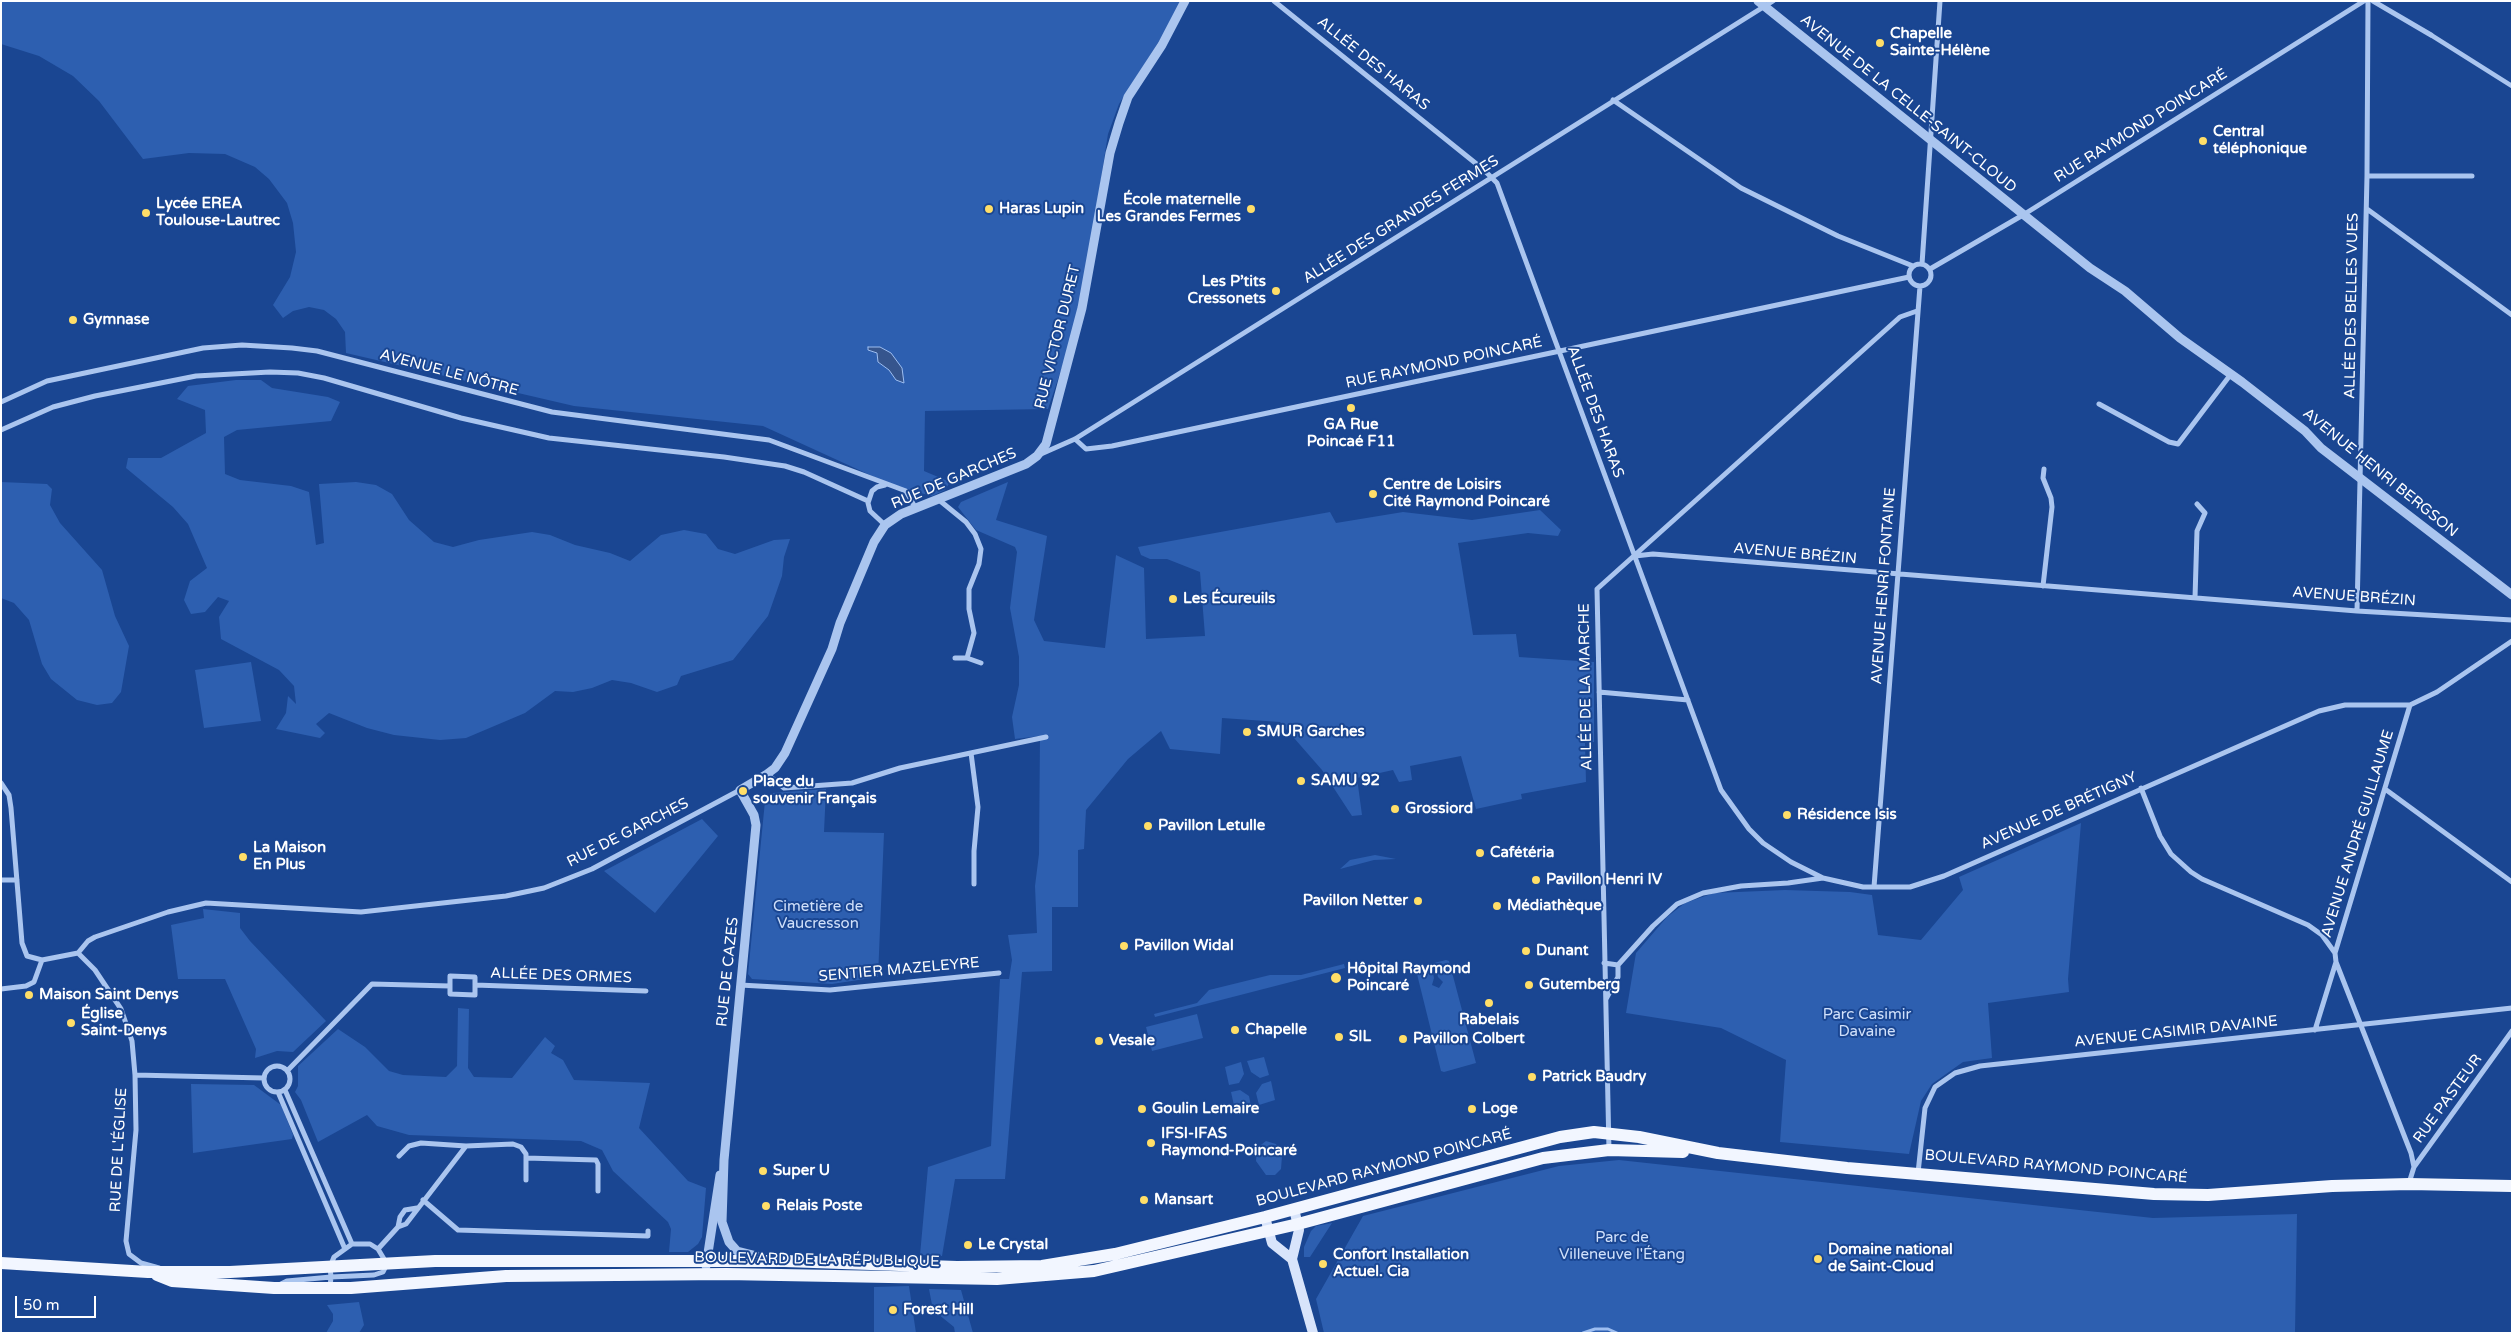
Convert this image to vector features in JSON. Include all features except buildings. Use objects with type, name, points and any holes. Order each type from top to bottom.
[{"type":"main road","name":"BOULEVARD RAYMOND POINCARÉ","points":[[1060,1263],[1115,1254],[1265,1217],[1560,1137],[1583,1133],[1608,1132],[1718,1152],[1847,1168],[2154,1194],[2218,1194],[2332,1186],[2409,1184],[2512,1186]]},
{"type":"main road","name":"BOULEVARD RAYMOND POINCARÉ","points":[[1298,1224],[1543,1158],[1609,1150],[1718,1152]]},
{"type":"main road","points":[[1292,1259],[1297,1242],[1298,1224],[1294,1208]]},
{"type":"main road","points":[[1265,1217],[1272,1243],[1281,1248],[1292,1259],[1313,1333]]},
{"type":"main road","name":"BOULEVARD DE LA RÉPUBLIQUE","points":[[1,1263],[148,1272],[230,1272],[331,1277],[726,1274],[1007,1279],[1094,1271],[1298,1224]]},
{"type":"main road","points":[[1281,1248],[1286,1248],[1297,1242]]},
{"type":"main road","name":"BOULEVARD DE LA RÉPUBLIQUE","points":[[148,1272],[172,1281],[274,1288],[388,1264],[436,1260],[785,1261],[957,1267],[1016,1267],[1060,1263]]},
{"type":"street","name":"RUE VICTOR DURET","points":[[1039,455],[1048,437],[1082,308],[1110,152],[1116,131],[1128,98],[1162,45],[1185,1]]},
{"type":"street","name":"ALLÉE DES HARAS","points":[[1274,1],[1497,183],[1721,790],[1733,808],[1763,843],[1790,862],[1823,878]]},
{"type":"street","name":"ALLÉE DES GRANDES FERMES","points":[[1039,455],[1075,439],[1491,178],[1544,147],[1762,4],[1774,1]]},
{"type":"street","points":[[1922,264],[1940,1]]},
{"type":"street","name":"RUE RAYMOND POINCARÉ","points":[[1930,269],[2023,215],[2364,1]]},
{"type":"street","name":"ALLÉE DES BELLES VUES","points":[[2357,611],[2367,176],[2368,1]]},
{"type":"street","points":[[2373,1],[2432,35],[2512,86]]},
{"type":"street","name":"AVENUE DE LA CELLE-SAINT-CLOUD","points":[[1762,4],[2040,228]]},
{"type":"street","points":[[1613,100],[1742,188],[1838,236],[1913,266],[1922,264],[1930,269],[1932,276],[1929,282],[1920,286],[1913,283],[1909,277],[1913,266]]},
{"type":"street","points":[[2367,176],[2472,176]]},
{"type":"street","points":[[2366,209],[2512,315]]},
{"type":"street","name":"AVENUE HENRI BERGSON","points":[[2040,228],[2090,268],[2144,305],[2187,343],[2231,374],[2512,595]]},
{"type":"street","name":"RUE RAYMOND POINCARÉ","points":[[1075,439],[1086,449],[1099,449],[1909,277]]},
{"type":"street","name":"AVENUE HENRI FONTAINE","points":[[1874,887],[1920,286]]},
{"type":"street","name":"ALLÉE DE LA MARCHE","points":[[1609,1150],[1597,589],[1619,567],[1635,556],[1900,317],[1917,311]]},
{"type":"street","name":"AVENUE LE NÔTRE","points":[[1,402],[47,381],[204,348],[242,346],[292,348],[317,351],[552,412],[769,440],[906,491],[916,508]]},
{"type":"street","points":[[1,430],[61,405],[196,376],[252,372],[298,373],[324,378],[461,418],[549,438],[724,456],[785,466],[804,472],[868,501]]},
{"type":"street","points":[[2099,404],[2169,442],[2178,444],[2231,374]]},
{"type":"street","name":"RUE DE GARCHES","points":[[78,953],[88,940],[168,912],[206,902],[361,912],[506,896],[544,888],[592,868],[740,790],[774,768],[784,753],[832,649],[840,623],[874,542],[885,526],[901,514],[1026,464],[1039,455]]},
{"type":"street","points":[[2044,469],[2043,478],[2052,498],[2052,508],[2044,586]]},
{"type":"street","points":[[885,526],[870,511],[868,501],[870,494],[877,487],[890,486]]},
{"type":"street","points":[[939,500],[970,527],[981,549],[979,564],[969,589],[969,609],[974,632],[968,658]]},
{"type":"street","points":[[2195,598],[2197,531],[2205,513],[2197,504]]},
{"type":"street","name":"AVENUE BRÉZIN","points":[[1635,556],[1653,554],[2357,611],[2512,620]]},
{"type":"street","name":"AVENUE DE BRÉTIGNY","points":[[1606,999],[1618,977],[1618,965],[1664,914],[1677,904],[1695,897],[1741,886],[1823,878],[1874,887],[1910,887],[1944,876],[2319,711],[2346,705],[2410,705],[2437,692],[2512,642]]},
{"type":"street","points":[[954,658],[968,658],[980,663]]},
{"type":"street","points":[[1599,692],[1688,700]]},
{"type":"street","name":"AVENUE ANDRÉ GUILLAUME","points":[[2410,705],[2335,953],[2336,962],[2414,1167]]},
{"type":"street","points":[[767,774],[784,788],[844,784],[861,781],[900,768],[1046,737]]},
{"type":"street","points":[[971,753],[978,807],[974,850],[974,884]]},
{"type":"street","points":[[1,783],[9,795],[11,808],[24,950],[28,956],[42,960],[78,953]]},
{"type":"street","points":[[2141,788],[2160,836],[2171,854],[2191,872],[2202,879],[2308,925],[2322,935],[2335,953]]},
{"type":"street","points":[[2385,789],[2512,882]]},
{"type":"street","name":"RUE DE CAZES","points":[[736,1261],[722,1222],[724,1160],[756,825],[754,815],[740,790]]},
{"type":"street","points":[[1,880],[17,880]]},
{"type":"street","name":"RUE DE L'ÉGLISE","points":[[78,953],[95,970],[120,1010],[132,1041],[136,1130],[126,1241],[129,1254],[141,1263],[175,1272]]},
{"type":"street","points":[[1,989],[26,986],[34,982],[42,960]]},
{"type":"street","points":[[2315,1030],[2336,962]]},
{"type":"street","points":[[1604,963],[1618,965]]},
{"type":"street","name":"SENTIER MAZELEYRE","points":[[740,985],[830,990],[999,974]]},
{"type":"street","name":"ALLÉE DES ORMES","points":[[450,976],[475,977],[475,985],[475,995],[450,994],[450,976]]},
{"type":"street","name":"ALLÉE DES ORMES","points":[[288,1070],[372,984],[450,986]]},
{"type":"street","name":"ALLÉE DES ORMES","points":[[475,985],[646,992]]},
{"type":"street","name":"AVENUE CASIMIR DAVAINE","points":[[1918,1173],[1924,1108],[1935,1087],[1955,1073],[1980,1066],[2512,1008]]},
{"type":"street","name":"RUE PASTEUR","points":[[2409,1184],[2414,1167],[2512,1031]]},
{"type":"street","points":[[275,1065],[288,1070],[290,1083],[285,1090],[278,1092],[268,1088],[264,1078],[268,1070],[275,1065]]},
{"type":"street","points":[[135,1075],[264,1078]]},
{"type":"street","points":[[285,1090],[352,1244]]},
{"type":"street","points":[[278,1092],[345,1249]]},
{"type":"street","points":[[299,1142],[306,1140]]},
{"type":"street","points":[[399,1156],[410,1146],[421,1143],[466,1146],[513,1144],[520,1147],[526,1158],[526,1180]]},
{"type":"street","points":[[378,1249],[398,1227],[406,1224],[466,1146]]},
{"type":"street","points":[[526,1158],[596,1160],[598,1164],[598,1191]]},
{"type":"street","name":"RUE DE CAZES","points":[[706,1275],[706,1261],[724,1160]]},
{"type":"street","points":[[423,1200],[458,1230],[648,1236],[648,1231]]},
{"type":"street","points":[[398,1227],[400,1217],[405,1210],[417,1208]]},
{"type":"street","points":[[729,1242],[743,1254],[785,1261]]},
{"type":"street","points":[[331,1277],[334,1257],[352,1244],[370,1244],[378,1249],[388,1264]]},
{"type":"street","points":[[726,1274],[736,1261]]},
{"type":"green space","points":[[1,1],[1180,1],[1173,19],[1119,104],[1108,134],[1083,293],[1076,325],[1048,409],[925,411],[924,471],[950,482],[945,490],[932,496],[894,486],[763,426],[574,406],[346,353],[345,332],[336,319],[324,310],[309,307],[293,311],[283,318],[273,305],[290,277],[296,252],[293,223],[287,203],[269,179],[255,167],[225,154],[189,153],[143,159],[99,101],[73,76],[39,56],[1,44]]},
{"type":"green space","points":[[236,380],[261,380],[272,388],[328,397],[340,402],[331,421],[237,430],[224,437],[225,474],[240,480],[291,486],[309,492],[316,545],[324,543],[319,484],[356,482],[376,485],[392,494],[409,520],[434,542],[453,547],[479,540],[532,532],[550,535],[575,545],[610,553],[630,561],[661,535],[684,530],[706,534],[718,549],[735,554],[774,540],[790,539],[784,557],[782,576],[768,616],[733,660],[681,676],[677,685],[657,692],[631,683],[612,680],[592,688],[573,692],[555,691],[525,713],[466,738],[440,740],[394,735],[367,728],[329,713],[316,724],[325,733],[320,738],[276,729],[286,713],[288,696],[296,704],[294,686],[279,670],[221,639],[219,617],[229,601],[218,597],[205,612],[191,614],[184,600],[190,581],[207,568],[188,524],[173,507],[126,468],[128,458],[161,458],[206,433],[205,410],[177,399],[188,386]]},
{"type":"green space","points":[[1,482],[47,484],[52,489],[50,505],[60,523],[102,570],[115,616],[129,646],[121,692],[112,703],[97,705],[77,700],[51,679],[42,664],[29,620],[14,603],[1,598]]},
{"type":"green space","points":[[1008,482],[996,520],[1047,536],[1034,620],[1044,641],[1105,648],[1116,555],[1144,568],[1146,639],[1205,636],[1200,572],[1167,559],[1150,559],[1141,555],[1138,547],[1330,512],[1336,523],[1403,512],[1472,520],[1540,510],[1561,530],[1558,536],[1528,533],[1458,543],[1473,635],[1516,634],[1519,657],[1594,662],[1594,742],[1585,743],[1586,782],[1521,794],[1522,799],[1476,809],[1461,756],[1410,766],[1412,780],[1399,782],[1393,770],[1357,778],[1362,815],[1352,816],[1322,770],[1280,722],[1222,718],[1220,754],[1170,749],[1161,731],[1128,759],[1086,810],[1084,849],[1078,850],[1078,907],[1052,907],[1052,971],[1022,972],[1005,1179],[955,1179],[942,1256],[920,1255],[928,1167],[991,1146],[1000,979],[1009,979],[1012,960],[1008,935],[1037,933],[1035,886],[1039,854],[1040,736],[1015,739],[1012,717],[1019,685],[1019,657],[1010,608],[1017,552],[1015,547],[976,530],[958,507],[961,502]]},
{"type":"green space","points":[[251,662],[261,721],[204,728],[195,670]]},
{"type":"green space","name":"Cimetière de Vaucresson","points":[[826,789],[824,832],[884,833],[878,977],[832,984],[752,979],[748,974],[765,801],[773,793]]},
{"type":"green space","points":[[702,819],[718,836],[655,913],[604,871]]},
{"type":"green space","name":"Parc Casimir Davaine","points":[[2081,823],[2068,979],[2069,992],[1988,1003],[1992,1058],[1963,1062],[1932,1084],[1921,1101],[1909,1154],[1780,1142],[1786,1060],[1721,1028],[1626,1013],[1636,953],[1667,917],[1685,903],[1714,893],[1785,890],[1850,892],[1872,895],[1878,935],[1921,940],[1963,890],[1959,877]]},
{"type":"green space","points":[[1375,855],[1396,859],[1374,860],[1340,869],[1350,860]]},
{"type":"green space","points":[[203,909],[240,913],[240,928],[250,941],[326,1021],[293,1052],[277,1051],[255,1058],[256,1049],[225,979],[178,979],[171,925],[204,918]]},
{"type":"green space","points":[[1449,961],[1476,1063],[1444,1072],[1441,1071],[1416,970],[1431,964],[1434,978],[1432,985],[1439,988],[1443,982],[1438,977],[1434,963]]},
{"type":"green space","points":[[1344,964],[1345,968],[1155,1017],[1154,1014],[1197,1003],[1209,990],[1270,975],[1301,975]]},
{"type":"green space","points":[[458,1008],[469,1009],[468,1068],[474,1077],[512,1078],[545,1037],[555,1046],[551,1053],[563,1060],[574,1080],[650,1083],[639,1128],[688,1181],[706,1188],[702,1237],[698,1244],[688,1252],[669,1252],[671,1229],[668,1222],[613,1171],[602,1150],[581,1141],[409,1135],[377,1126],[367,1115],[318,1142],[301,1100],[295,1092],[298,1086],[298,1066],[338,1029],[365,1047],[389,1071],[403,1075],[446,1077],[457,1066]]},
{"type":"green space","points":[[1197,1014],[1203,1038],[1152,1051],[1146,1027]]},
{"type":"green space","points":[[1264,1057],[1269,1075],[1260,1078],[1251,1072],[1247,1061]]},
{"type":"green space","points":[[1241,1062],[1244,1074],[1239,1083],[1229,1085],[1225,1067]]},
{"type":"green space","points":[[1271,1081],[1275,1100],[1259,1105],[1256,1093],[1262,1084]]},
{"type":"green space","points":[[191,1084],[254,1085],[281,1105],[293,1135],[292,1139],[193,1153]]},
{"type":"green space","points":[[1240,1090],[1249,1096],[1251,1106],[1235,1110],[1231,1092]]},
{"type":"green space","points":[[1266,1141],[1276,1144],[1282,1156],[1281,1169],[1275,1175],[1266,1175],[1256,1161],[1257,1148]]},
{"type":"green space","name":"Domaine national de Saint-Cloud","points":[[1619,1160],[2153,1218],[2297,1214],[2295,1333],[1324,1333],[1316,1299],[1363,1216],[1559,1166]]},
{"type":"green space","points":[[1332,1223],[1310,1257],[1304,1257],[1304,1247],[1311,1231],[1316,1226]]},
{"type":"green space","name":"Forest Hill","points":[[909,1286],[916,1333],[874,1333],[874,1287]]},
{"type":"green space","points":[[929,1289],[961,1290],[973,1333],[955,1333],[954,1327],[933,1310]]},
{"type":"green space","points":[[359,1302],[364,1325],[359,1333],[326,1333],[333,1321],[333,1314],[327,1305]]},
{"type":"shaded area","points":[[868,347],[880,347],[891,353],[902,368],[904,383],[896,380],[889,370],[878,362],[877,353],[868,350]]},
{"type":"waterway","points":[[1583,1333],[1595,1329],[1608,1329],[1617,1333]]},
{"type":"place","name":"Chapelle Sainte-Hélène","points":[[1880,43]]},
{"type":"place","name":"Central téléphonique","points":[[2203,141]]},
{"type":"place","name":"Haras Lupin","points":[[989,209]]},
{"type":"place","name":"École maternelle Les Grandes Fermes","points":[[1251,209]]},
{"type":"place","name":"Lycée EREA Toulouse-Lautrec","points":[[146,213]]},
{"type":"place","name":"Les P’tits Cressonets","points":[[1276,291]]},
{"type":"place","name":"Gymnase","points":[[73,320]]},
{"type":"place","name":"GA Rue Poincaé F11","points":[[1351,408]]},
{"type":"place","name":"Centre de Loisirs Cité Raymond Poincaré","points":[[1373,494]]},
{"type":"place","name":"Les Écureuils","points":[[1173,599]]},
{"type":"place","name":"SMUR Garches","points":[[1247,732]]},
{"type":"place","name":"SAMU 92","points":[[1301,781]]},
{"type":"place","name":"Place du souvenir Français","points":[[743,791]]},
{"type":"place","name":"Grossiord","points":[[1395,809]]},
{"type":"place","name":"Résidence Isis","points":[[1787,815]]},
{"type":"place","name":"Pavillon Letulle","points":[[1148,826]]},
{"type":"place","name":"Cafétéria","points":[[1480,853]]},
{"type":"place","name":"La Maison En Plus","points":[[243,857]]},
{"type":"place","name":"Pavillon Henri IV","points":[[1536,880]]},
{"type":"place","name":"Pavillon Netter","points":[[1418,901]]},
{"type":"place","name":"Médiathèque","points":[[1497,906]]},
{"type":"place","name":"Pavillon Widal","points":[[1124,946]]},
{"type":"place","name":"Dunant","points":[[1526,951]]},
{"type":"place","name":"Hôpital Raymond Poincaré","points":[[1336,978]]},
{"type":"place","name":"Gutemberg","points":[[1529,985]]},
{"type":"place","name":"Maison Saint Denys","points":[[29,995]]},
{"type":"place","name":"Rabelais","points":[[1489,1003]]},
{"type":"place","name":"Église Saint-Denys","points":[[71,1023]]},
{"type":"place","name":"Chapelle","points":[[1235,1030]]},
{"type":"place","name":"SIL","points":[[1339,1037]]},
{"type":"place","name":"Pavillon Colbert","points":[[1403,1039]]},
{"type":"place","name":"Vesale","points":[[1099,1041]]},
{"type":"place","name":"Patrick Baudry","points":[[1532,1077]]},
{"type":"place","name":"Goulin Lemaire","points":[[1142,1109]]},
{"type":"place","name":"Loge","points":[[1472,1109]]},
{"type":"place","name":"IFSI-IFAS Raymond-Poincaré","points":[[1151,1143]]},
{"type":"place","name":"Super U","points":[[763,1171]]},
{"type":"place","name":"Mansart","points":[[1144,1200]]},
{"type":"place","name":"Relais Poste","points":[[766,1206]]},
{"type":"place","name":"Le Crystal","points":[[968,1245]]},
{"type":"place","name":"Domaine national de Saint-Cloud","points":[[1818,1259]]},
{"type":"place","name":"Confort Installation Actuel. Cia","points":[[1323,1264]]},
{"type":"place","name":"Forest Hill","points":[[893,1310]]},
{"type":"park label","name":"Parc de Villeneuve l'Étang","points":[[1622,1246]]}]
